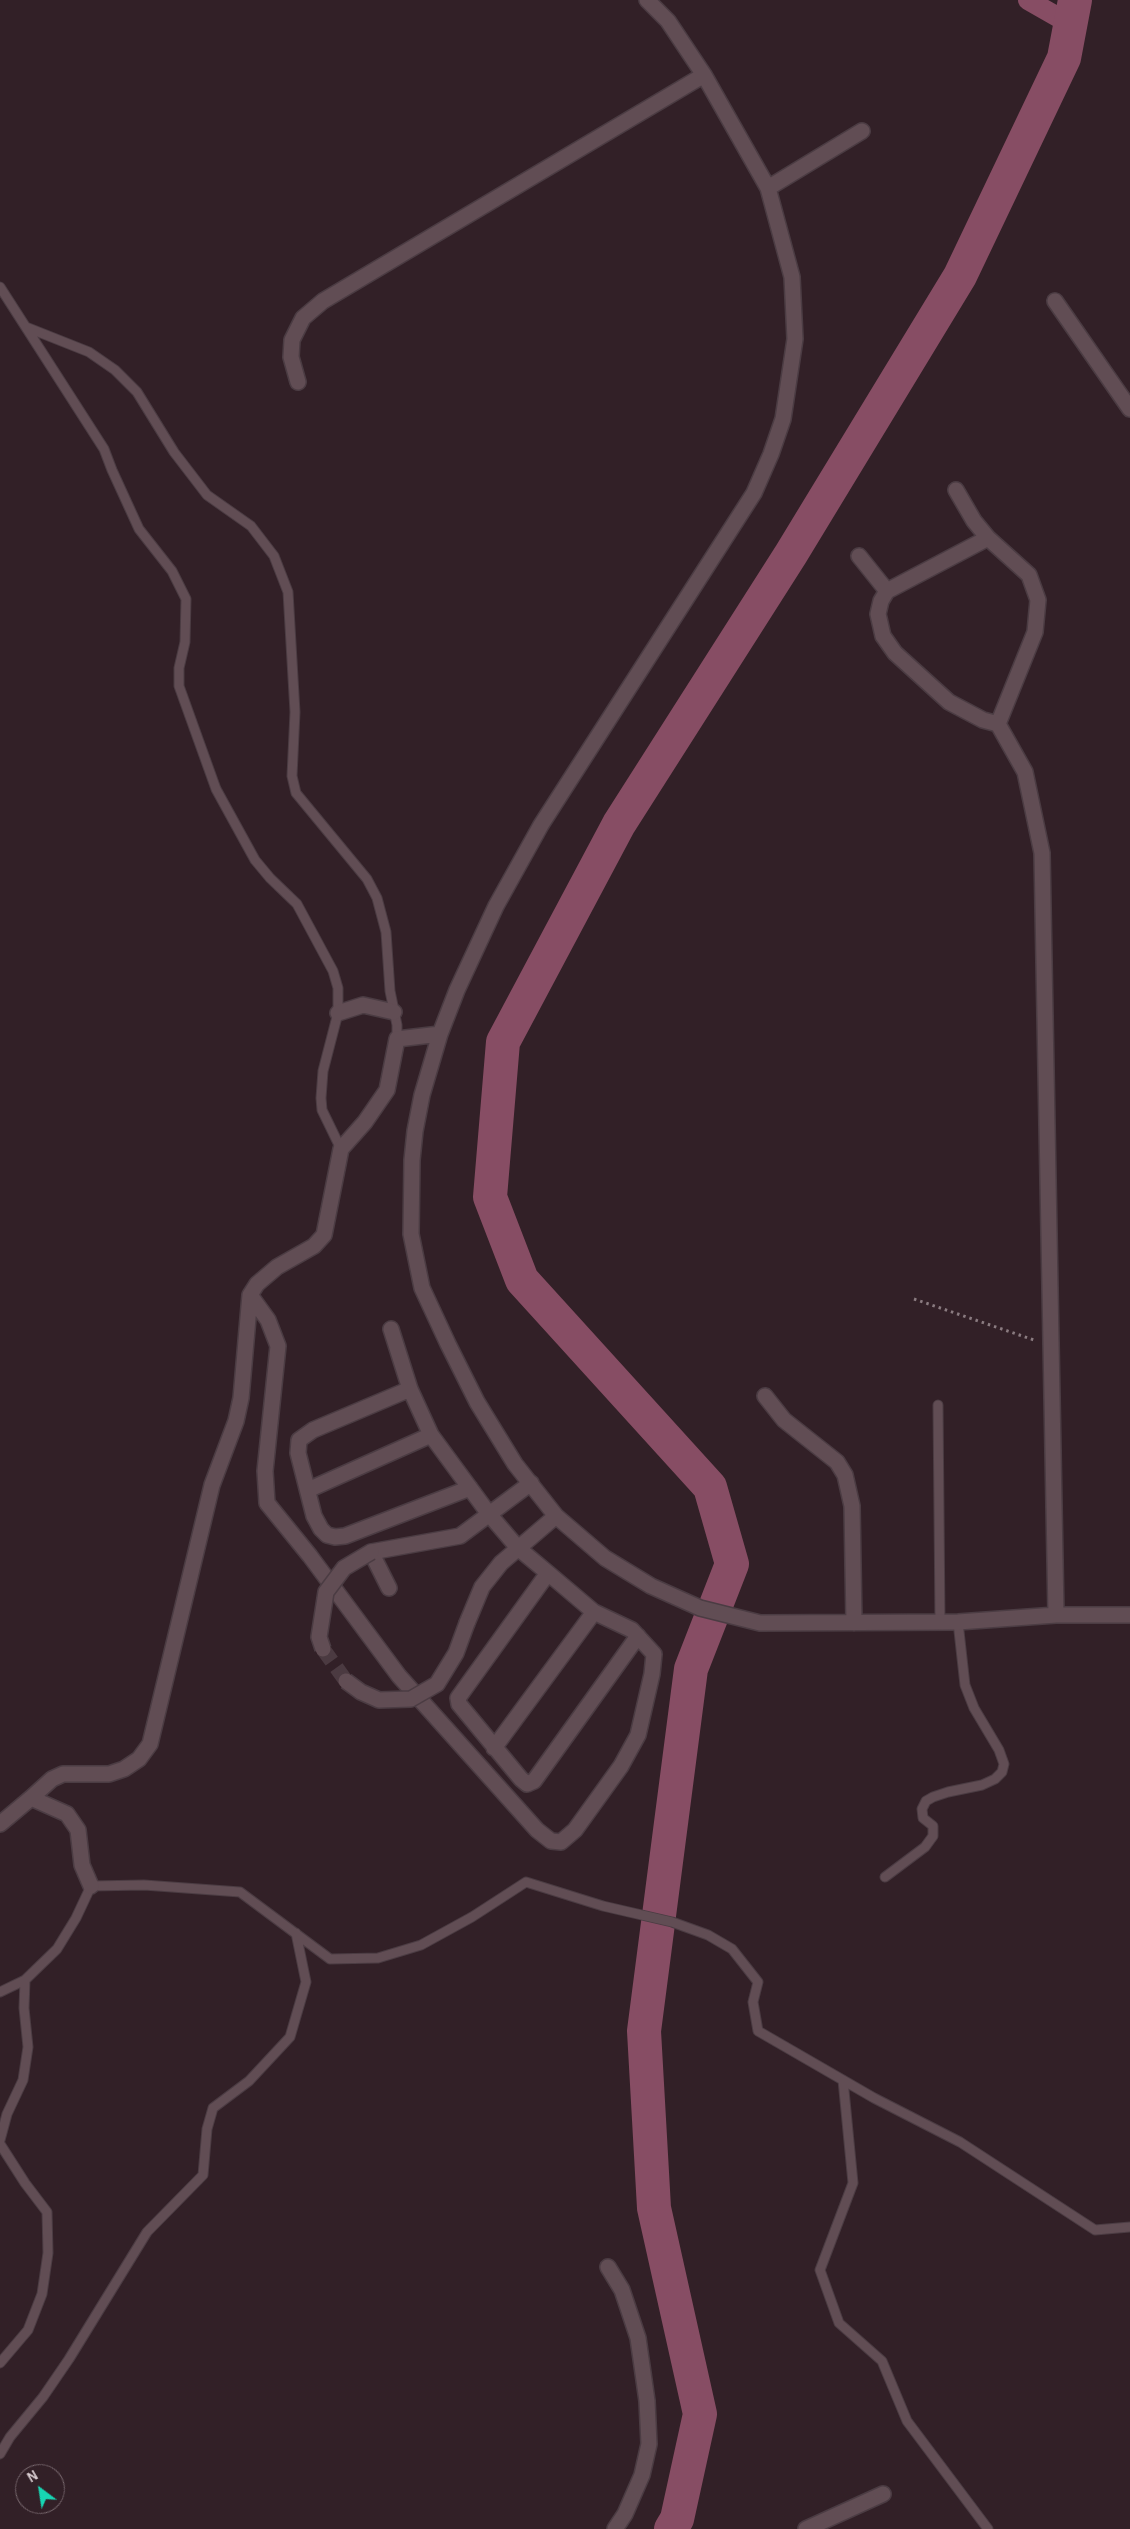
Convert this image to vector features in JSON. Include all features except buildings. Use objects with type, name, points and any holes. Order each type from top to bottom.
[{"type":"street","points":[[647,0],[668,21],[704,75],[768,188],[792,277],[795,339],[782,419],[771,454],[754,493],[541,825],[496,906],[457,990],[440,1034],[422,1096],[415,1131],[412,1160],[411,1234],[422,1288],[477,1402],[515,1464],[556,1516],[606,1558],[651,1586],[700,1608],[760,1623],[958,1622],[1056,1615],[1130,1615]]},
{"type":"street","points":[[298,382],[291,357],[292,340],[303,318],[323,301],[704,75]]},
{"type":"street","points":[[768,188],[862,131]]},
{"type":"street","points":[[1055,301],[1130,409]]},
{"type":"street","points":[[956,490],[974,521],[988,538],[1029,575],[1038,600],[1035,632],[998,724]]},
{"type":"street","points":[[988,538],[887,591],[881,600],[878,614],[883,636],[894,653],[949,702],[982,720],[998,724],[1025,772],[1042,852],[1056,1615]]},
{"type":"street","points":[[859,556],[887,591]]},
{"type":"street","points":[[338,1013],[363,1005],[394,1012]]},
{"type":"street","points":[[0,1824],[52,1779],[63,1774],[101,1774],[124,1769],[139,1759],[150,1744],[212,1485],[236,1421],[241,1398],[250,1295],[257,1284],[277,1267],[314,1246],[324,1235],[341,1149],[365,1122],[387,1090],[397,1039],[440,1034]]},
{"type":"street","points":[[250,1295],[268,1320],[275,1333],[278,1346],[265,1471],[267,1503],[310,1556],[399,1676],[537,1830],[551,1841],[561,1842],[575,1830],[621,1766],[638,1735],[652,1674],[654,1654],[632,1630],[594,1612],[518,1548],[489,1514],[431,1435],[410,1389],[391,1329]]},
{"type":"street","points":[[410,1389],[303,1435],[299,1440],[298,1453],[314,1516],[321,1529],[326,1535],[344,1536],[470,1488]]},
{"type":"street","points":[[764,1396],[784,1420],[837,1462],[845,1475],[852,1506],[854,1623]]},
{"type":"street","points":[[308,1490],[431,1435]]},
{"type":"street","points":[[324,1649],[319,1637],[326,1592],[344,1568],[371,1552],[460,1536],[531,1483]]},
{"type":"street","points":[[346,1682],[360,1692],[379,1700],[411,1699],[437,1684],[456,1653],[482,1587],[501,1563],[556,1516]]},
{"type":"street","points":[[371,1552],[389,1588]]},
{"type":"street","points":[[548,1573],[458,1698],[459,1704],[494,1748],[527,1784],[534,1781],[638,1636]]},
{"type":"street","points":[[494,1748],[594,1612]]},
{"type":"street","points":[[31,1798],[68,1814],[78,1830],[82,1865],[91,1886]]},
{"type":"street","points":[[608,2267],[622,2290],[638,2338],[647,2401],[649,2444],[642,2475],[625,2514],[615,2529]]},
{"type":"street","points":[[806,2529],[883,2494]]},
{"type":"lane","points":[[0,287],[104,449],[139,529],[172,571],[186,599],[185,642],[179,668],[180,686],[216,789],[255,860],[270,878],[297,904],[312,928],[333,971],[338,988],[338,1013],[323,1071],[321,1098],[322,1110],[341,1149]]},
{"type":"lane","points":[[26,327],[88,352],[115,370],[137,392],[174,452],[208,495],[251,526],[274,556],[288,592],[295,712],[292,776],[296,793],[367,879],[377,898],[386,932],[390,991],[397,1039]]},
{"type":"lane","points":[[938,1405],[940,1622]]},
{"type":"lane","points":[[885,1877],[925,1847],[933,1836],[933,1826],[923,1818],[922,1809],[926,1802],[933,1797],[948,1792],[982,1785],[994,1779],[1002,1772],[1004,1764],[999,1750],[974,1708],[965,1685],[958,1622]]},
{"type":"lane","points":[[0,1992],[25,1980],[57,1949],[76,1918],[91,1886],[144,1884],[240,1892],[330,1959],[378,1958],[421,1945],[472,1917],[526,1882],[603,1906],[672,1922],[708,1935],[732,1949],[758,1982],[753,2002],[758,2031],[843,2080],[960,2142],[1095,2230],[1130,2227]]},
{"type":"lane","points":[[0,2454],[10,2436],[43,2397],[69,2359],[147,2232],[203,2175],[207,2129],[212,2108],[249,2081],[290,2037],[306,1982],[296,1933]]},
{"type":"lane","points":[[0,2140],[6,2114],[23,2080],[28,2047],[24,2008],[25,1980]]},
{"type":"lane","points":[[843,2080],[853,2183],[820,2270],[839,2323],[882,2361],[907,2421],[988,2529]]},
{"type":"lane","points":[[0,2144],[25,2183],[47,2212],[48,2254],[42,2294],[28,2330],[0,2363]]},
{"type":"path","points":[[914,1299],[1051,1346]]},
{"type":"waterway","points":[[1028,0],[1070,24]]},
{"type":"waterway","points":[[671,2529],[677,2519],[700,2414],[654,2208],[644,2031],[691,1669],[732,1564],[710,1487],[522,1280],[490,1197],[503,1042],[619,824],[791,554],[960,276],[1064,58],[1075,0]]},
{"type":"tunnel","points":[[323,1649],[346,1681]]}]
